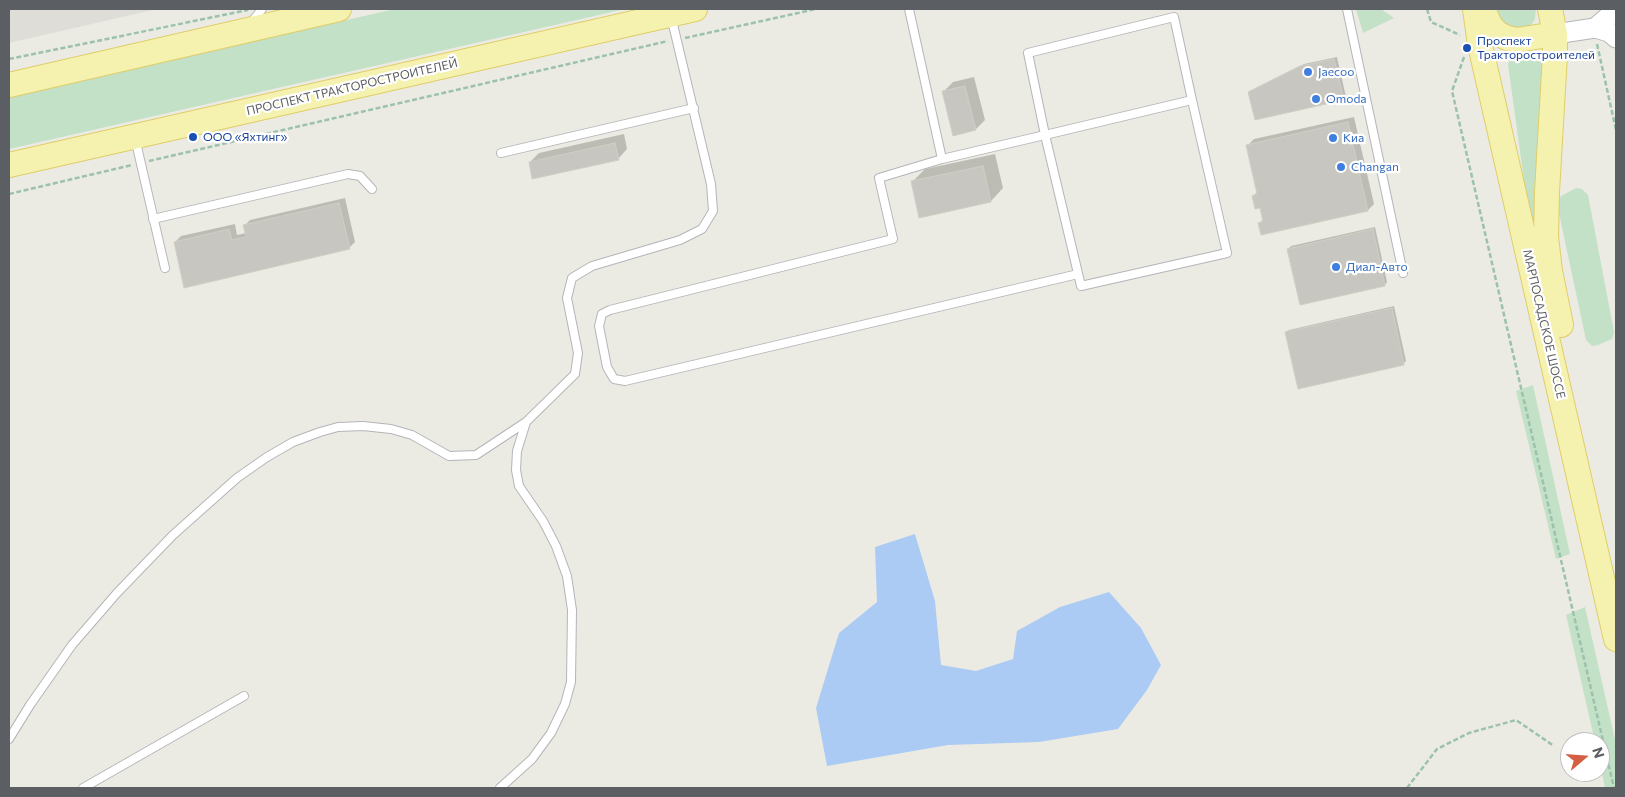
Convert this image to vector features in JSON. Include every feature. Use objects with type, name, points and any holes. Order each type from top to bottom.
[{"type":"main road","points":[[9,85],[250,20],[339,9]]},
{"type":"main road","name":"ПРОСПЕКТ ТРАКТОРОСТРОИТЕЛЕЙ","points":[[9,165],[670,12],[695,9]]},
{"type":"main road","name":"МАРПОСАДСКОЕ ШОССЕ","points":[[1475,9],[1480,45],[1616,639]]},
{"type":"main road","points":[[1483,9],[1490,25],[1497,33],[1507,38],[1517,40],[1555,34]]},
{"type":"main road","name":"МАРПОСАДСКОЕ ШОССЕ","points":[[1550,9],[1555,34],[1546,237],[1550,271],[1616,567]]},
{"type":"street","points":[[1596,36],[1616,10]]},
{"type":"street","points":[[1555,34],[1596,36],[1609,32],[1616,38]]},
{"type":"lane","points":[[250,20],[262,9]]},
{"type":"lane","points":[[908,9],[942,159]]},
{"type":"lane","points":[[1347,9],[1404,273]]},
{"type":"lane","points":[[9,739],[30,704],[72,645],[117,593],[173,535],[237,478],[267,457],[293,442],[320,432],[338,427],[363,426],[391,429],[412,434],[449,456],[462,457],[476,454],[489,448],[501,436],[526,422],[575,374],[578,352],[566,298],[572,278],[592,266],[680,240],[702,229],[713,211],[712,184],[670,12]]},
{"type":"lane","points":[[1174,17],[1192,100],[1227,253],[1081,286],[1045,135],[1028,53],[1174,17]]},
{"type":"lane","points":[[1078,274],[625,381],[614,378],[606,367],[599,326],[602,314],[610,310],[893,239],[879,178],[942,159],[1192,100]]},
{"type":"lane","points":[[501,153],[694,108]]},
{"type":"lane","points":[[134,136],[165,268]]},
{"type":"lane","points":[[153,219],[348,174],[360,176],[372,189]]},
{"type":"lane","points":[[500,788],[532,759],[551,733],[565,704],[571,674],[572,610],[566,576],[556,546],[543,521],[519,486],[516,470],[517,451],[526,422]]},
{"type":"lane","points":[[83,788],[244,696]]},
{"type":"path","points":[[687,38],[816,9]]},
{"type":"path","points":[[1427,9],[1431,22],[1464,37]]},
{"type":"path","points":[[9,59],[250,20]]},
{"type":"path","points":[[1596,36],[1616,130]]},
{"type":"path","points":[[144,162],[665,42]]},
{"type":"path","points":[[1467,48],[1452,91],[1614,788]]},
{"type":"path","points":[[9,194],[127,166]]},
{"type":"path","points":[[1407,788],[1438,749],[1469,733],[1516,720],[1554,746]]},
{"type":"shaded area","points":[[9,9],[157,9],[9,43]]},
{"type":"green space","points":[[395,9],[625,9],[9,149],[9,97]]},
{"type":"green space","points":[[1356,9],[1381,9],[1394,18],[1363,33]]},
{"type":"green space","points":[[1497,9],[1536,9],[1535,19],[1531,25],[1522,29],[1512,30],[1499,19]]},
{"type":"green space","points":[[1545,55],[1538,243],[1531,232],[1508,64],[1513,56]]},
{"type":"green space","points":[[1576,188],[1582,189],[1588,195],[1614,332],[1612,339],[1592,346],[1586,340],[1557,204],[1561,196]]},
{"type":"green space","points":[[1533,385],[1570,554],[1556,559],[1516,391]]},
{"type":"green space","points":[[1585,607],[1616,744],[1616,788],[1605,788],[1604,782],[1610,782],[1610,732],[1593,732],[1566,615]]},
{"type":"water","points":[[915,534],[935,601],[941,665],[976,671],[1013,659],[1017,631],[1060,607],[1109,592],[1141,628],[1161,665],[1147,690],[1118,729],[1039,742],[948,745],[827,766],[816,708],[839,633],[877,602],[875,547]]},
{"type":"building","points":[[1334,59],[1344,100],[1255,120],[1248,92],[1300,66]]},
{"type":"building","points":[[965,86],[976,130],[953,136],[942,91]]},
{"type":"building","points":[[1348,122],[1368,211],[1261,235],[1258,223],[1263,222],[1260,208],[1255,209],[1252,196],[1257,194],[1246,145]]},
{"type":"building","points":[[615,143],[619,160],[532,179],[529,162]]},
{"type":"building","points":[[983,166],[991,202],[919,218],[911,181]]},
{"type":"building","points":[[339,203],[350,249],[184,288],[174,242],[229,229],[232,240],[246,237],[243,225]]},
{"type":"building","name":"Диал-Авто","points":[[1373,229],[1385,286],[1300,305],[1287,249]]},
{"type":"building","points":[[1392,308],[1404,365],[1298,389],[1285,332]]},
{"type":"place","name":"Проспект Тракторостроителей","points":[[1467,48]]},
{"type":"place","name":"Jaecoo","points":[[1308,72]]},
{"type":"place","name":"Omoda","points":[[1316,99]]},
{"type":"place","name":"ООО «Яхтинг»","points":[[193,137]]},
{"type":"place","name":"Киа","points":[[1333,138]]},
{"type":"place","name":"Changan","points":[[1341,167]]},
{"type":"place","name":"Диал-Авто","points":[[1336,267]]}]
